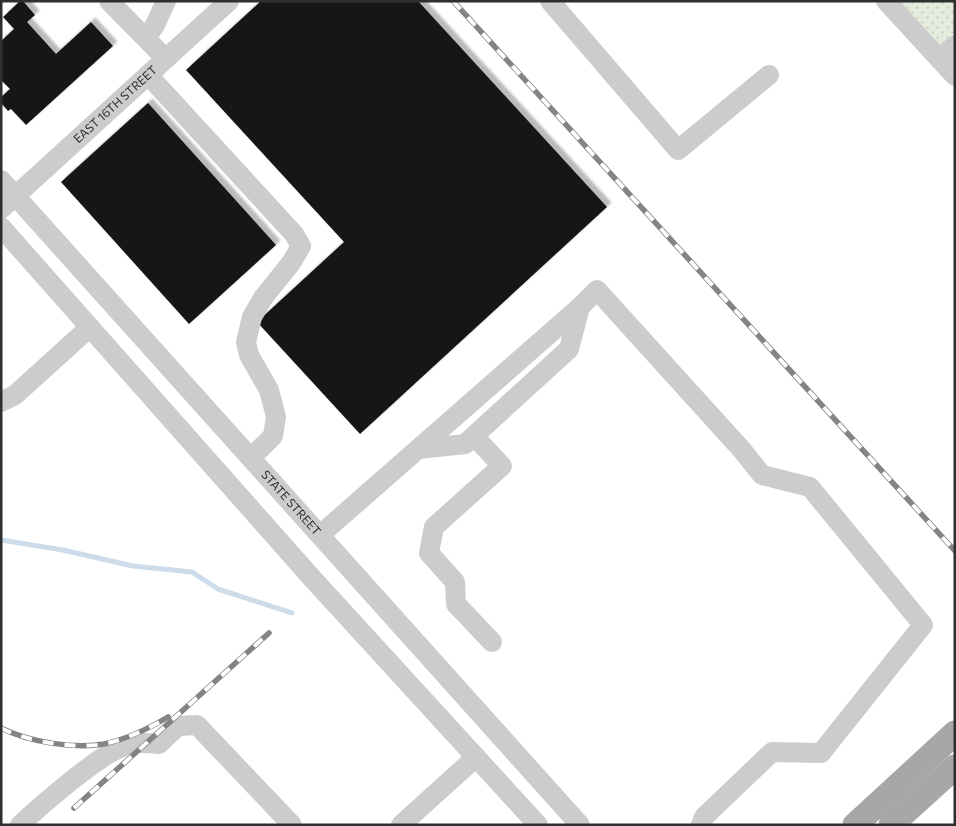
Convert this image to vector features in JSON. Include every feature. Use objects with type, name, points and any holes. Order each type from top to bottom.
[{"type":"main road","points":[[855,825],[955,734]]},
{"type":"main road","points":[[891,825],[955,767]]},
{"type":"street","points":[[109,1],[166,59]]},
{"type":"street","points":[[146,38],[155,25],[166,1]]},
{"type":"street","name":"EAST 16TH STREET","points":[[8,202],[229,1]]},
{"type":"street","points":[[550,1],[678,150],[769,75]]},
{"type":"street","points":[[886,1],[955,76]]},
{"type":"street","points":[[939,59],[955,45]]},
{"type":"street","points":[[148,75],[294,234],[301,246],[263,298],[252,317],[246,342],[249,355],[269,390],[276,417],[273,436],[251,458]]},
{"type":"street","name":"STATE STREET","points":[[1,180],[8,202],[251,458],[580,825]]},
{"type":"street","points":[[1,227],[311,577],[538,825]]},
{"type":"street","points":[[320,535],[597,290],[742,450],[762,475],[810,486],[923,625],[820,754],[772,752],[704,817],[701,825]]},
{"type":"street","points":[[419,448],[465,444],[569,349],[580,307]]},
{"type":"street","points":[[1,402],[15,394],[90,327]]},
{"type":"street","points":[[474,436],[502,466],[434,527],[429,553],[455,582],[456,604],[492,642]]},
{"type":"street","points":[[20,825],[54,794],[109,753],[131,744],[147,742],[159,744],[178,726],[197,725],[292,825]]},
{"type":"street","points":[[401,825],[476,757]]},
{"type":"shaded area","points":[[898,1],[955,1],[955,32],[939,45]]},
{"type":"building","points":[[20,1],[23,1],[35,15],[27,22],[56,54],[91,22],[113,46],[26,125],[11,109],[8,111],[1,103],[1,97],[10,89],[1,80],[1,41],[14,29],[3,17]]},
{"type":"building","points":[[261,1],[418,1],[607,207],[360,434],[257,322],[344,242],[186,70]]},
{"type":"building","points":[[148,103],[276,245],[189,324],[61,182]]},
{"type":"waterway","points":[[1,540],[63,550],[133,566],[192,572],[218,589],[292,613]]},
{"type":"railway","points":[[453,1],[955,551]]},
{"type":"railway","points":[[74,808],[269,633]]},
{"type":"railway","points":[[1,728],[38,741],[79,746],[113,742],[168,717]]}]
